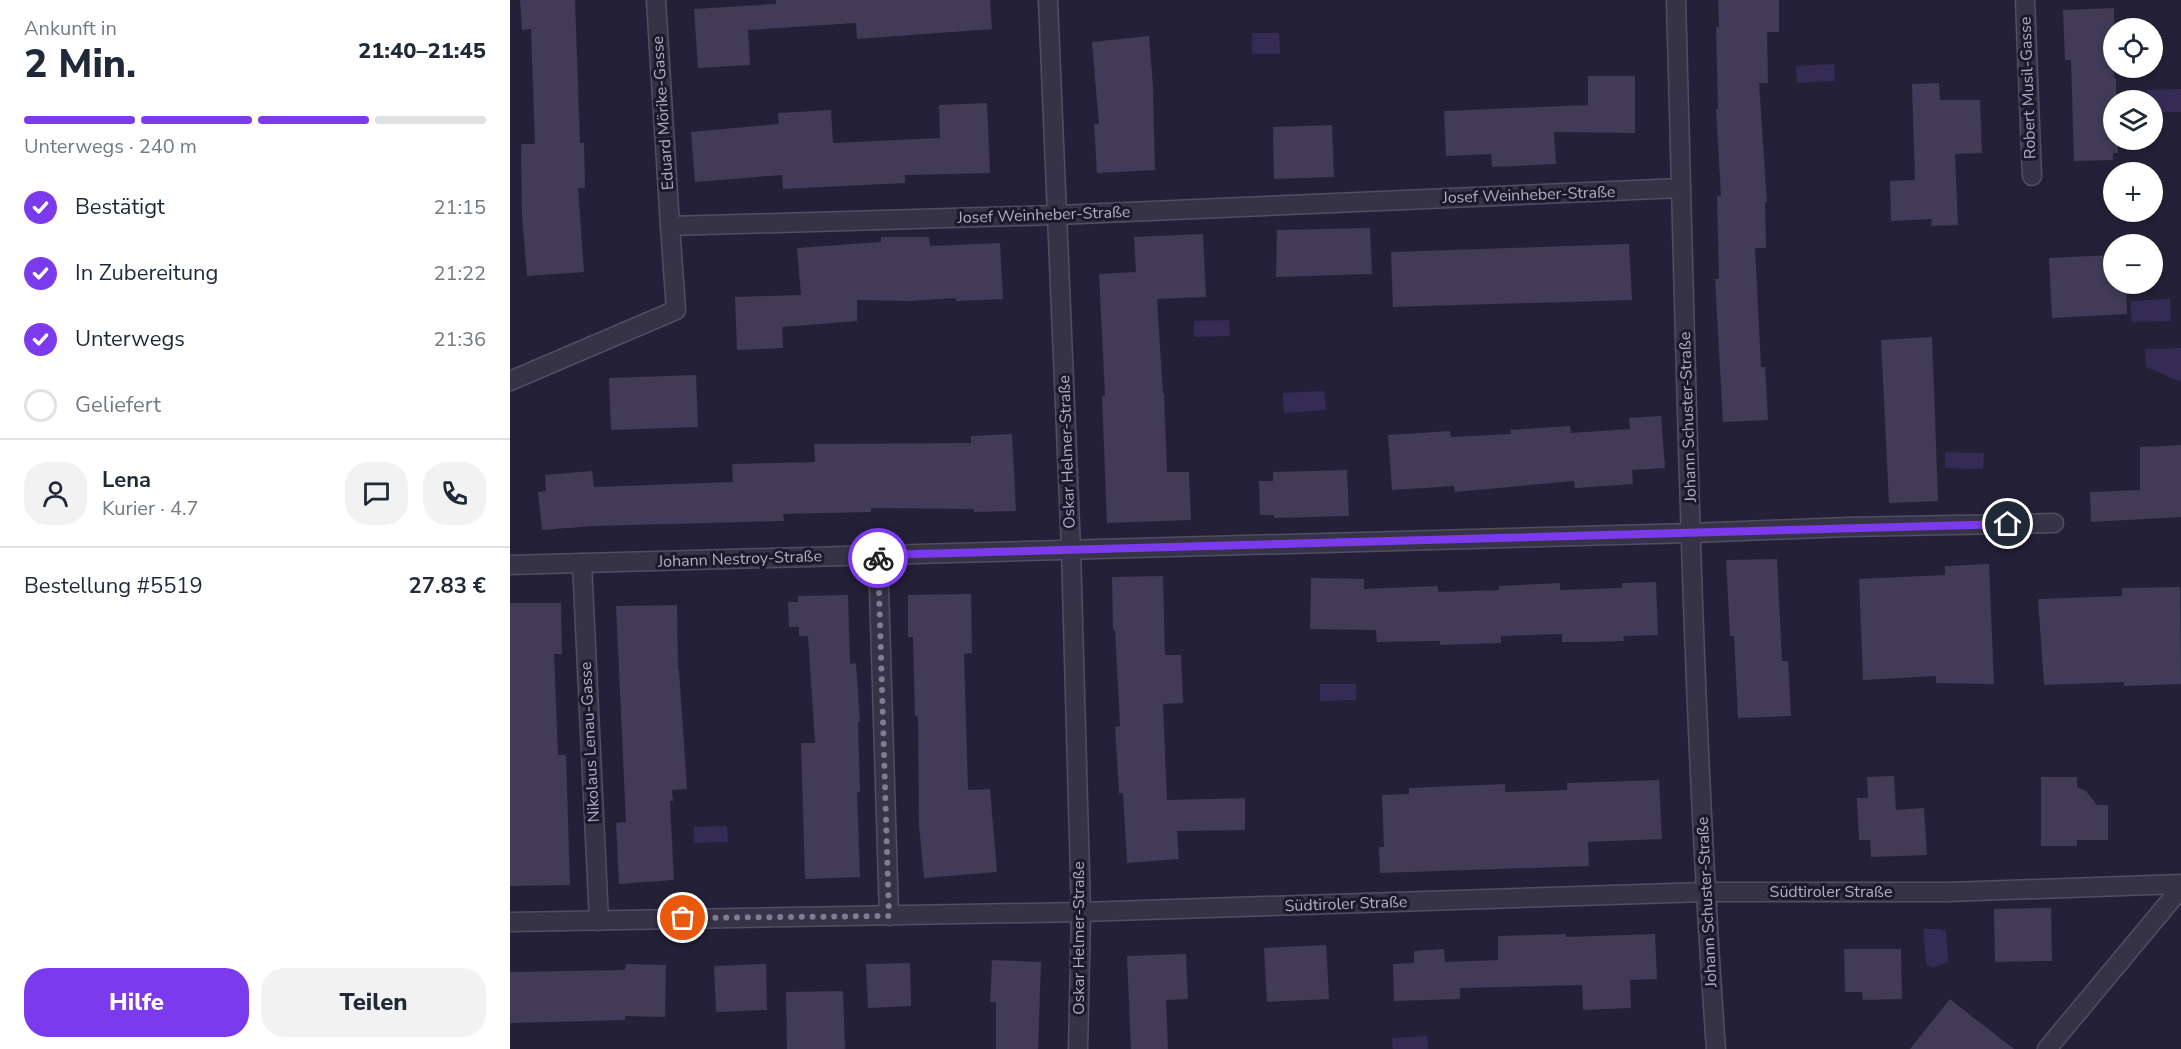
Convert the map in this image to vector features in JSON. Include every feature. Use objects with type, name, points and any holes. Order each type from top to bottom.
[{"type":"street","name":"Eduard Mörike-Gasse","points":[[656,0],[670,226]]},
{"type":"street","name":"Oskar Helmer-Straße","points":[[1048,0],[1071,549],[1081,912],[1078,1049]]},
{"type":"street","name":"Johann Schuster-Straße","points":[[1676,0],[1691,533],[1705,892],[1716,1049]]},
{"type":"street","name":"Robert Musil-Gasse","points":[[2025,0],[2032,176]]},
{"type":"street","name":"Josef Weinheber-Straße","points":[[670,226],[1057,215],[1681,188]]},
{"type":"street","points":[[510,381],[676,310],[670,226]]},
{"type":"street","name":"Johann Nestroy-Straße","points":[[510,565],[2054,523]]},
{"type":"street","points":[[878,555],[889,916]]},
{"type":"street","name":"Nikolaus Lenau-Gasse","points":[[582,563],[599,921]]},
{"type":"street","points":[[2047,1049],[2181,886]]},
{"type":"street","name":"Südtiroler Straße","points":[[510,922],[1081,912],[1705,892],[1949,892],[2181,886]]},
{"type":"shaded area","points":[[1252,33],[1279,33],[1280,54],[1252,54]]},
{"type":"shaded area","points":[[1834,64],[1835,81],[1797,83],[1796,66]]},
{"type":"shaded area","points":[[2181,89],[2181,112],[2163,112],[2163,90],[2147,90]]},
{"type":"shaded area","points":[[2170,299],[2171,321],[2132,322],[2130,301]]},
{"type":"shaded area","points":[[1229,320],[1230,336],[1194,337],[1194,321]]},
{"type":"shaded area","points":[[2181,348],[2181,382],[2146,367],[2145,349]]},
{"type":"shaded area","points":[[1324,391],[1326,410],[1284,413],[1283,393]]},
{"type":"shaded area","points":[[1945,452],[1984,453],[1983,469],[1945,468]]},
{"type":"shaded area","points":[[1320,684],[1356,684],[1356,700],[1320,701]]},
{"type":"shaded area","points":[[727,826],[728,842],[694,843],[694,827]]},
{"type":"shaded area","points":[[1923,929],[1941,929],[1946,932],[1948,962],[1932,968],[1926,963]]},
{"type":"shaded area","points":[[1427,1036],[1428,1049],[1393,1049],[1392,1038]]},
{"type":"building","points":[[520,0],[575,0],[580,143],[584,143],[585,188],[578,188],[584,272],[527,276],[522,216],[521,144],[535,144],[531,29],[522,30]]},
{"type":"building","points":[[776,0],[990,0],[992,29],[857,39],[856,23],[748,30],[750,65],[698,68],[694,9],[776,4]]},
{"type":"building","points":[[1718,0],[1779,0],[1779,32],[1767,32],[1768,83],[1759,83],[1767,202],[1765,202],[1766,248],[1755,248],[1761,367],[1765,367],[1768,420],[1723,422],[1715,279],[1719,279],[1717,196],[1721,196],[1716,109],[1718,109],[1716,27],[1719,27]]},
{"type":"building","points":[[2114,8],[2114,18],[2103,18],[2103,78],[2116,78],[2116,90],[2103,90],[2103,150],[2118,150],[2118,153],[2113,153],[2113,160],[2074,161],[2071,60],[2065,60],[2063,10]]},
{"type":"building","points":[[1149,36],[1155,170],[1097,173],[1094,124],[1099,124],[1092,42]]},
{"type":"building","points":[[1588,76],[1635,76],[1635,133],[1554,132],[1556,164],[1492,167],[1491,154],[1446,156],[1444,111],[1588,105]]},
{"type":"building","points":[[1939,83],[1940,100],[1980,100],[1982,153],[1955,154],[1958,225],[1931,226],[1932,219],[1891,221],[1890,181],[1915,180],[1912,84]]},
{"type":"building","points":[[987,103],[990,173],[905,175],[905,183],[783,189],[782,175],[695,182],[691,132],[779,124],[778,113],[831,110],[833,143],[940,138],[939,105]]},
{"type":"building","points":[[1332,125],[1334,177],[1274,179],[1273,127]]},
{"type":"building","points":[[1370,228],[1372,274],[1276,277],[1277,230]]},
{"type":"building","points":[[1203,234],[1206,297],[1157,299],[1167,472],[1189,472],[1191,520],[1107,523],[1102,396],[1105,396],[1099,274],[1136,272],[1134,237]]},
{"type":"building","points":[[881,237],[929,237],[930,246],[1000,243],[1003,299],[857,300],[857,321],[782,327],[783,348],[737,350],[735,297],[801,295],[797,248],[881,242]]},
{"type":"building","points":[[1629,244],[1632,300],[1393,307],[1391,252]]},
{"type":"building","points":[[2103,256],[2103,294],[2126,294],[2127,314],[2052,318],[2049,258]]},
{"type":"building","points":[[1932,337],[1938,501],[1889,503],[1881,340]]},
{"type":"building","points":[[696,375],[698,427],[611,430],[609,378]]},
{"type":"building","points":[[1661,416],[1665,468],[1632,470],[1633,484],[1575,488],[1574,481],[1455,492],[1454,486],[1392,490],[1388,435],[1450,431],[1451,437],[1511,434],[1510,430],[1570,426],[1571,433],[1630,429],[1629,418]]},
{"type":"building","points":[[1012,434],[1016,511],[974,512],[974,509],[871,508],[871,512],[783,514],[784,521],[593,526],[542,530],[538,492],[546,491],[545,475],[592,471],[594,487],[733,482],[732,464],[815,462],[814,444],[971,443],[971,436]]},
{"type":"building","points":[[2181,445],[2181,517],[2091,522],[2090,492],[2140,490],[2140,447]]},
{"type":"building","points":[[1347,470],[1349,516],[1274,518],[1274,515],[1260,515],[1259,481],[1273,481],[1273,472]]},
{"type":"building","points":[[1777,559],[1782,661],[1788,661],[1791,716],[1738,718],[1734,636],[1730,636],[1726,560]]},
{"type":"building","points":[[1989,564],[1994,684],[1936,683],[1936,676],[1863,680],[1859,579],[1945,575],[1945,566]]},
{"type":"building","points":[[1163,576],[1165,655],[1181,655],[1183,703],[1163,704],[1167,800],[1245,798],[1245,830],[1177,831],[1179,859],[1127,863],[1123,793],[1119,793],[1115,727],[1120,726],[1115,630],[1113,630],[1112,577]]},
{"type":"building","points":[[1311,578],[1364,579],[1364,589],[1438,586],[1438,592],[1499,590],[1499,586],[1560,583],[1560,590],[1622,588],[1622,583],[1656,582],[1658,635],[1623,636],[1624,641],[1593,642],[1562,642],[1562,634],[1501,636],[1501,643],[1440,645],[1440,641],[1377,642],[1376,630],[1310,629]]},
{"type":"building","points":[[2180,587],[2181,684],[2124,686],[2124,682],[2044,685],[2038,599],[2122,596],[2122,588]]},
{"type":"building","points":[[971,594],[972,653],[964,654],[968,790],[990,789],[997,872],[924,878],[919,825],[918,716],[915,716],[913,637],[908,637],[908,595]]},
{"type":"building","points":[[848,595],[850,664],[856,663],[860,722],[858,722],[860,792],[857,792],[860,877],[805,879],[801,743],[815,743],[808,636],[799,636],[799,627],[789,627],[788,602],[798,602],[798,596]]},
{"type":"building","points":[[510,603],[561,603],[562,654],[554,654],[558,755],[566,755],[570,885],[510,886]]},
{"type":"building","points":[[677,605],[678,670],[687,789],[672,790],[673,801],[670,801],[674,880],[619,884],[616,823],[626,822],[616,606]]},
{"type":"building","points":[[1894,776],[1896,810],[1924,808],[1927,855],[1871,857],[1870,840],[1859,840],[1857,798],[1868,798],[1867,777]]},
{"type":"building","points":[[2041,777],[2077,777],[2077,787],[2086,791],[2097,805],[2108,805],[2108,840],[2077,840],[2077,846],[2041,846]]},
{"type":"building","points":[[1659,780],[1662,839],[1588,842],[1589,866],[1380,873],[1379,847],[1384,847],[1382,795],[1409,794],[1409,788],[1505,784],[1505,792],[1567,790],[1567,783]]},
{"type":"building","points":[[2051,908],[2052,961],[1995,962],[1994,909]]},
{"type":"building","points":[[1566,934],[1566,937],[1655,934],[1657,979],[1630,980],[1631,1008],[1583,1010],[1582,985],[1460,988],[1460,999],[1394,1001],[1393,964],[1414,963],[1414,951],[1444,949],[1445,962],[1498,960],[1498,936]]},
{"type":"building","points":[[1326,945],[1329,999],[1267,1002],[1264,948]]},
{"type":"building","points":[[1844,949],[1901,949],[1902,999],[1863,1000],[1862,992],[1845,992]]},
{"type":"building","points":[[1186,954],[1188,999],[1166,1000],[1168,1049],[1131,1049],[1127,956]]},
{"type":"building","points":[[992,960],[1041,962],[1038,1049],[996,1049],[996,1002],[990,1002]]},
{"type":"building","points":[[910,963],[911,1006],[868,1008],[866,964]]},
{"type":"building","points":[[626,964],[666,965],[665,1017],[625,1016],[625,1020],[510,1023],[510,972],[625,970]]},
{"type":"building","points":[[766,964],[767,1010],[716,1012],[714,966]]},
{"type":"building","points":[[843,991],[845,1049],[787,1049],[786,992]]},
{"type":"building","points":[[1950,999],[1979,1022],[2014,1049],[1910,1049]]},
{"type":"way so far","points":[[683,918],[889,916],[878,558]]},
{"type":"route","points":[[878,558],[878,555],[2008,524]]}]
